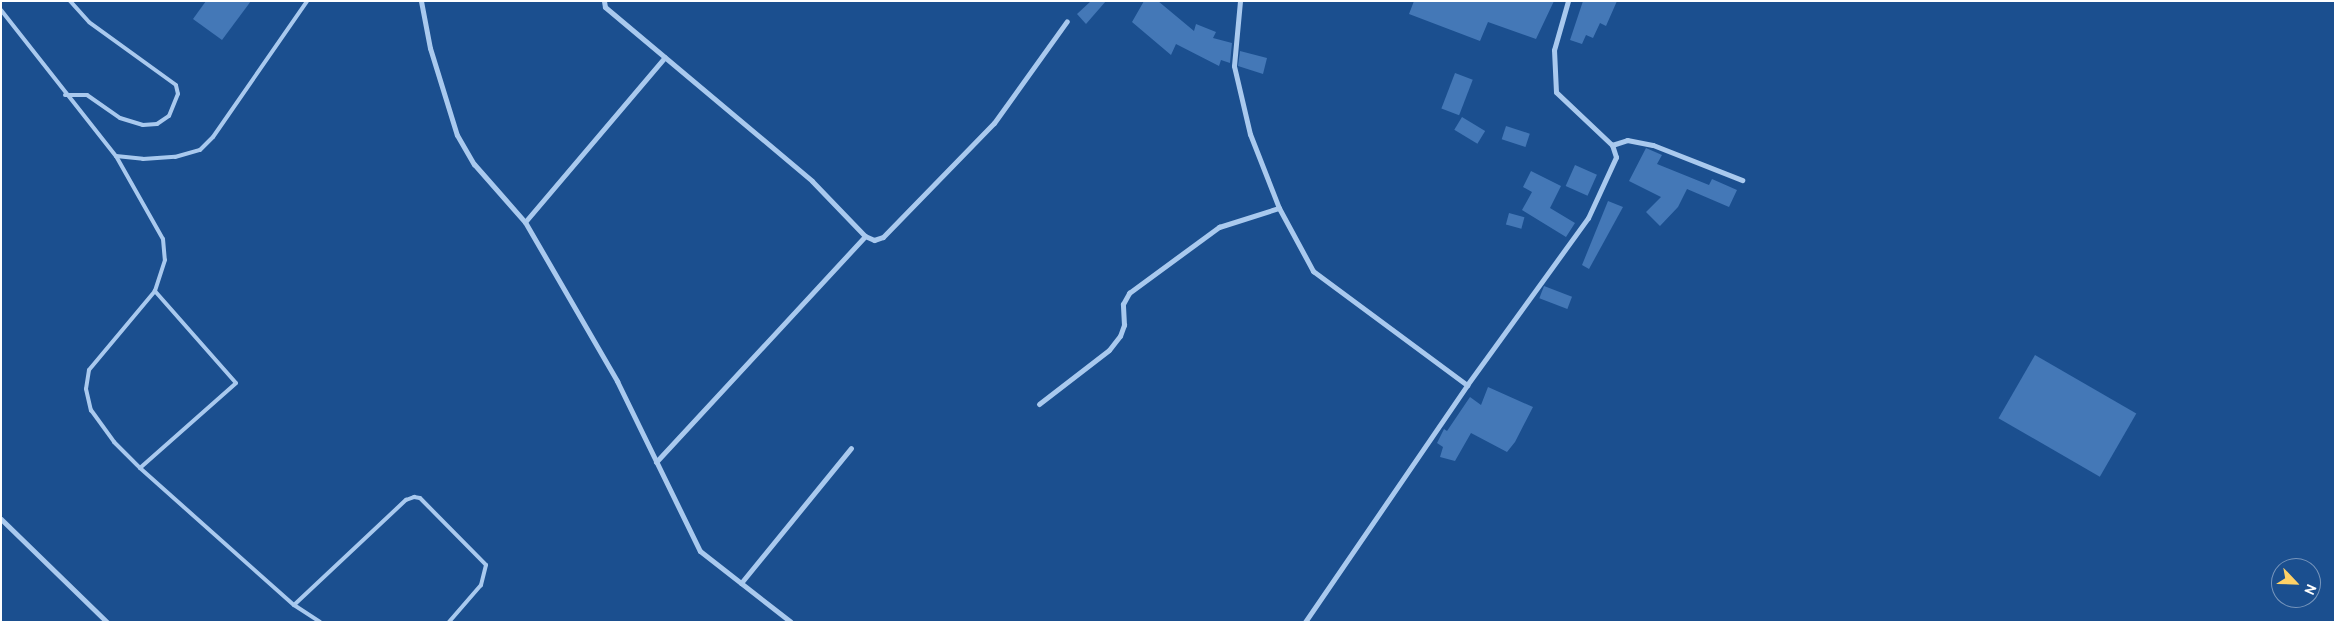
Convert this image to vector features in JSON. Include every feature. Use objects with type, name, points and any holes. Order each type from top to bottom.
[{"type":"street","points":[[421,1],[430,48],[457,135],[474,164],[525,222],[617,381],[700,551],[791,622]]},
{"type":"street","points":[[604,1],[605,7],[812,181],[865,236],[874,240],[883,236],[994,123],[1067,21]]},
{"type":"street","points":[[1240,1],[1234,66],[1250,134],[1278,208],[1313,271],[1467,384]]},
{"type":"street","points":[[1305,622],[1467,384],[1588,218],[1616,157],[1612,145],[1556,92],[1554,50],[1568,1]]},
{"type":"street","points":[[525,222],[665,57]]},
{"type":"street","points":[[1612,145],[1627,140],[1653,145],[1742,180]]},
{"type":"street","points":[[1039,404],[1109,350],[1120,336],[1124,325],[1123,304],[1129,293],[1219,227],[1278,208]]},
{"type":"street","points":[[656,462],[865,236]]},
{"type":"street","points":[[742,583],[851,448]]},
{"type":"street","points":[[1,519],[107,622]]},
{"type":"lane","points":[[65,95],[87,96],[120,118],[143,125],[158,124],[169,116],[178,94],[176,85],[89,22],[70,1]]},
{"type":"lane","points":[[116,156],[159,158],[200,150],[213,137],[307,1]]},
{"type":"lane","points":[[1,10],[65,95],[116,156],[163,239],[165,260],[155,291],[89,370],[86,389],[91,410],[100,425],[140,468],[294,606],[320,622]]},
{"type":"lane","points":[[140,468],[236,383],[155,291]]},
{"type":"lane","points":[[294,606],[406,500],[414,497],[420,498],[486,565],[481,585],[449,622]]},
{"type":"building","points":[[206,1],[251,1],[222,40],[193,19]]},
{"type":"building","points":[[1091,1],[1106,1],[1086,24],[1077,14]]},
{"type":"building","points":[[1144,1],[1158,1],[1194,31],[1196,24],[1216,32],[1213,38],[1232,43],[1230,63],[1221,60],[1219,66],[1176,44],[1171,55],[1132,22]]},
{"type":"building","points":[[1414,1],[1554,1],[1536,39],[1488,22],[1480,41],[1409,14]]},
{"type":"building","points":[[1583,1],[1617,1],[1606,26],[1600,23],[1593,38],[1586,35],[1582,44],[1570,40]]},
{"type":"building","points":[[1240,51],[1267,58],[1263,74],[1238,66]]},
{"type":"building","points":[[1455,73],[1473,80],[1459,115],[1441,108]]},
{"type":"building","points":[[1462,117],[1485,131],[1477,144],[1454,130]]},
{"type":"building","points":[[1506,126],[1530,134],[1525,147],[1502,139]]},
{"type":"building","points":[[1646,148],[1662,155],[1657,164],[1709,185],[1712,179],[1737,190],[1729,207],[1687,189],[1678,207],[1660,226],[1646,212],[1661,197],[1629,181]]},
{"type":"building","points":[[1575,165],[1597,175],[1588,196],[1566,186]]},
{"type":"building","points":[[1531,171],[1561,186],[1550,208],[1575,223],[1566,237],[1522,210],[1532,192],[1523,187]]},
{"type":"building","points":[[1608,201],[1623,207],[1589,269],[1582,265]]},
{"type":"building","points":[[1509,213],[1524,217],[1521,229],[1506,225]]},
{"type":"building","points":[[1544,286],[1572,297],[1567,309],[1539,298]]},
{"type":"building","points":[[2035,355],[2136,413],[2100,477],[1998,418]]},
{"type":"building","points":[[1488,387],[1533,407],[1515,442],[1507,452],[1471,433],[1455,461],[1440,457],[1443,447],[1437,443],[1444,429],[1447,431],[1470,397],[1481,405]]}]
